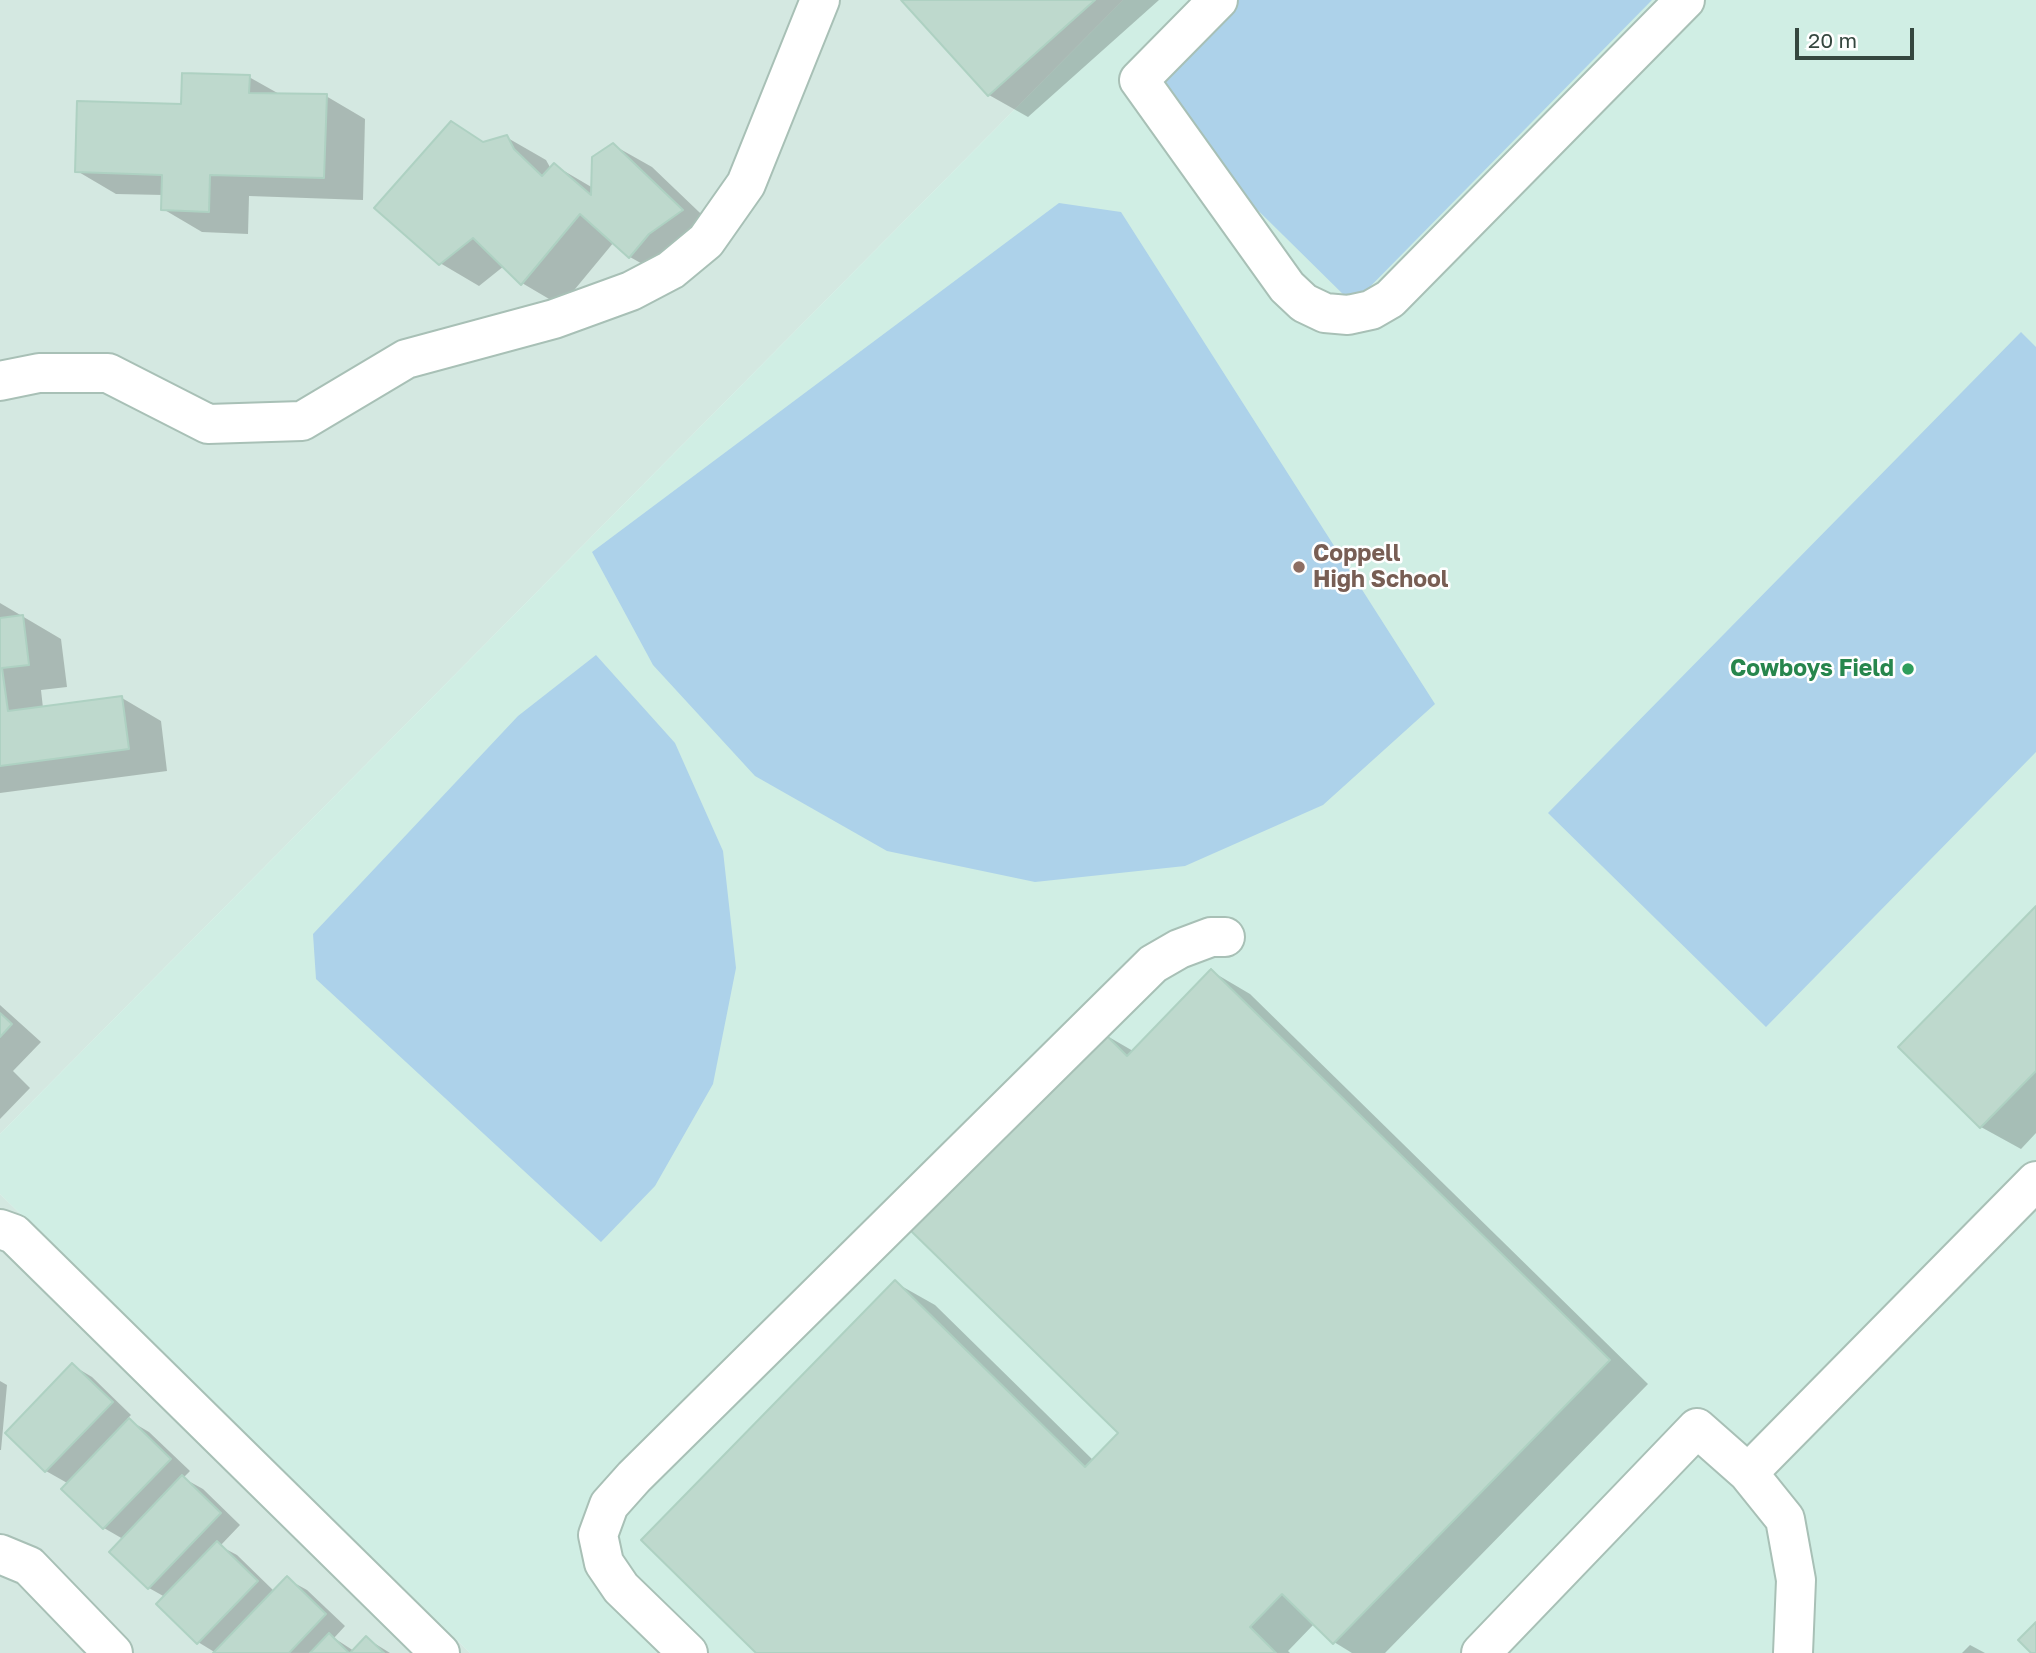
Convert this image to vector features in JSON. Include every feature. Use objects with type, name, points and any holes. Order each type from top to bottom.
[{"type":"street","points":[[0,381],[39,373],[108,373],[208,424],[302,421],[406,359],[554,319],[631,291],[671,270],[706,241],[746,184],[820,0]]},
{"type":"street","points":[[1218,0],[1139,80],[1287,287],[1304,303],[1325,313],[1348,315],[1371,310],[1390,299],[1685,0]]},
{"type":"street","points":[[688,1653],[621,1588],[604,1563],[598,1535],[609,1505],[634,1476],[1153,964],[1178,949],[1211,937],[1225,937]]},
{"type":"street","points":[[1748,1473],[2036,1181]]},
{"type":"street","points":[[0,1229],[14,1234],[61,1279],[440,1653]]},
{"type":"street","points":[[1481,1653],[1697,1428],[1748,1473],[1785,1519],[1797,1580],[1793,1653]]},
{"type":"street","points":[[0,1554],[29,1566],[113,1653]]},
{"type":"shaded area","points":[[0,0],[1123,0],[0,1134]]},
{"type":"shaded area","name":"Coppell High School","points":[[1123,0],[2036,0],[2036,1653],[470,1653],[0,1194],[0,1134]]},
{"type":"shaded area","points":[[1239,0],[1652,0],[1353,304],[1143,97]]},
{"type":"shaded area","points":[[1059,203],[1121,212],[1435,704],[1323,805],[1185,866],[1035,882],[887,851],[755,776],[653,665],[592,552]]},
{"type":"shaded area","points":[[2021,332],[2036,347],[2036,752],[1766,1027],[1548,813]]},
{"type":"shaded area","points":[[596,655],[675,743],[723,851],[736,968],[713,1084],[655,1186],[601,1242],[316,979],[313,934],[518,716]]},
{"type":"shaded area","points":[[0,1194],[470,1653],[0,1653]]},
{"type":"building","points":[[901,0],[1095,0],[988,96]]},
{"type":"building","points":[[182,73],[250,75],[249,93],[327,94],[324,178],[210,175],[209,212],[161,210],[162,175],[75,172],[77,101],[181,104]]},
{"type":"building","points":[[451,121],[483,142],[507,135],[514,149],[542,176],[554,163],[591,195],[592,157],[613,143],[683,210],[649,234],[629,258],[580,214],[521,285],[473,238],[439,265],[374,208]]},
{"type":"building","points":[[23,615],[29,665],[2,668],[8,711],[122,696],[129,749],[0,766],[0,618]]},
{"type":"building","points":[[2036,906],[2036,1071],[1980,1128],[1898,1047]]},
{"type":"building","points":[[1211,969],[1610,1360],[1333,1644],[1282,1594],[1250,1627],[1276,1653],[756,1653],[641,1540],[895,1280],[1085,1467],[1118,1433],[909,1229],[1102,1031],[1127,1056]]},
{"type":"building","points":[[0,1013],[12,1024],[0,1037]]},
{"type":"building","points":[[72,1363],[113,1402],[45,1472],[5,1433]]},
{"type":"building","points":[[129,1418],[171,1459],[103,1529],[61,1489]]},
{"type":"building","points":[[182,1475],[221,1513],[148,1589],[109,1552]]},
{"type":"building","points":[[217,1541],[258,1581],[197,1644],[156,1604]]},
{"type":"building","points":[[287,1576],[326,1614],[289,1653],[213,1653]]},
{"type":"building","points":[[2036,1622],[2036,1653],[2031,1653],[2018,1640]]},
{"type":"building","points":[[329,1633],[349,1653],[310,1653]]},
{"type":"building","points":[[366,1636],[384,1653],[350,1653]]},
{"type":"place","name":"Coppell High School","points":[[1299,567]]},
{"type":"place","name":"Cowboys Field","points":[[1908,669]]}]
